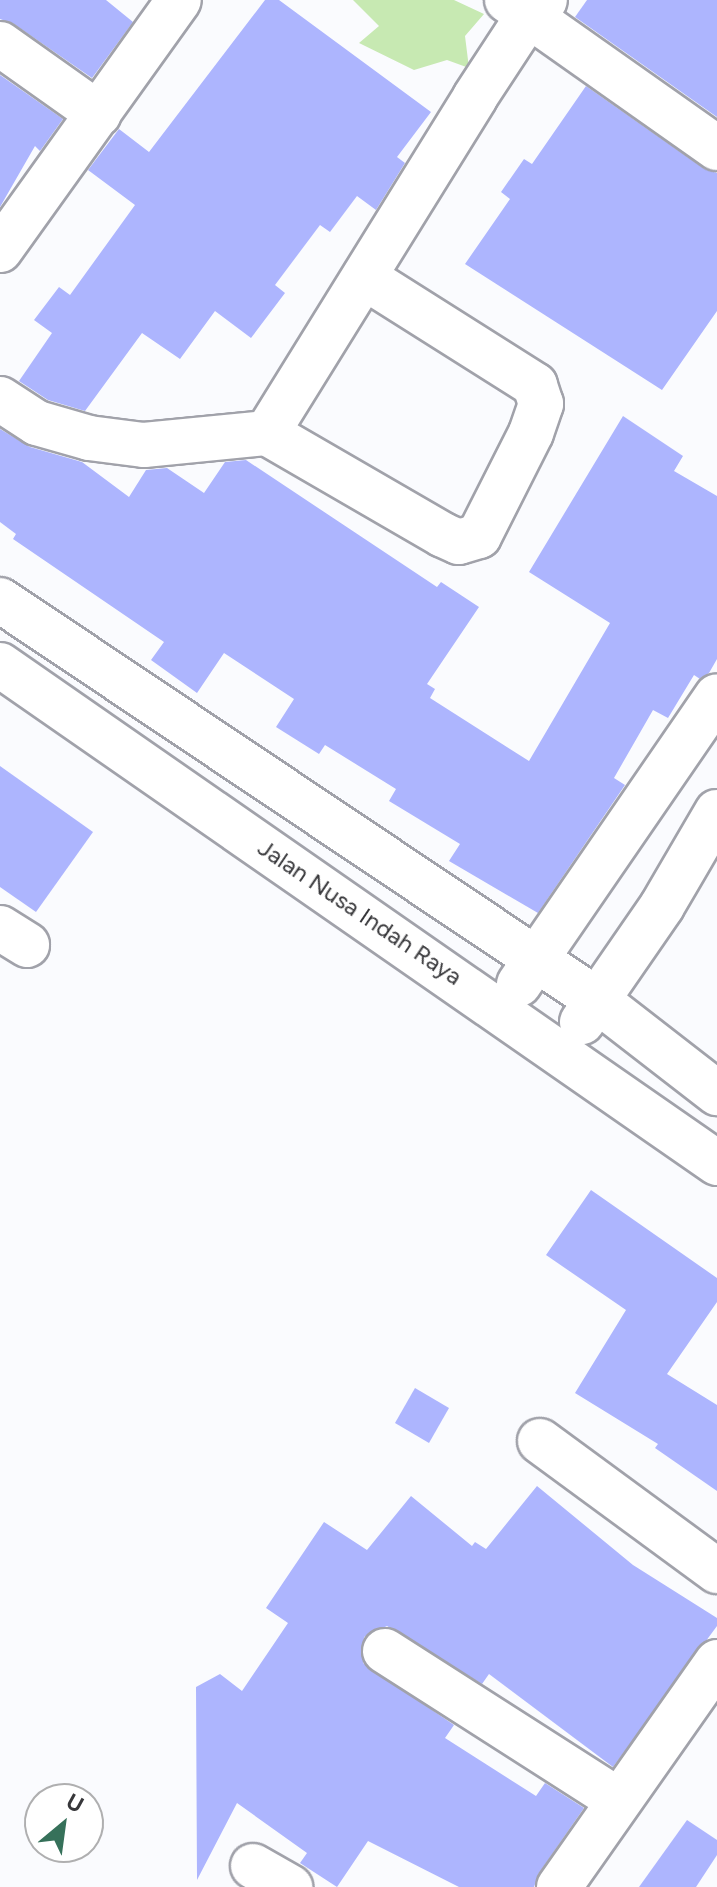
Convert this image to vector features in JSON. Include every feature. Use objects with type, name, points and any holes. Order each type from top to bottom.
[{"type":"street","points":[[0,250],[179,0]]},
{"type":"street","points":[[267,433],[526,5],[717,148]]},
{"type":"street","points":[[0,44],[99,114]]},
{"type":"street","points":[[0,399],[37,423],[89,438],[144,445],[267,433],[443,535],[459,542],[479,536],[531,433],[541,404],[535,385],[364,277]]},
{"type":"street","points":[[0,600],[534,961],[597,1000],[717,1093]]},
{"type":"street","name":"Jalan Nusa Indah Raya","points":[[0,665],[561,1050],[717,1163]]},
{"type":"street","points":[[85,724],[115,680]]},
{"type":"street","points":[[502,1010],[717,696]]},
{"type":"street","points":[[561,1050],[597,1000],[717,812]]},
{"type":"street","points":[[540,1441],[717,1571]]},
{"type":"street","points":[[385,1651],[618,1800]]},
{"type":"street","points":[[559,1887],[717,1662]]},
{"type":"green space","points":[[353,0],[454,0],[484,14],[465,36],[469,68],[447,60],[414,70],[359,43],[379,26]]},
{"type":"building","points":[[0,0],[106,0],[133,22],[92,78],[14,24],[0,19]]},
{"type":"building","points":[[265,0],[279,0],[431,112],[397,157],[405,163],[376,210],[357,196],[330,232],[320,225],[275,285],[285,293],[251,338],[215,311],[180,359],[142,333],[85,411],[48,400],[19,381],[52,333],[34,320],[59,287],[70,295],[135,205],[88,170],[119,129],[149,152]]},
{"type":"building","points":[[587,0],[717,0],[717,117],[575,17]]},
{"type":"building","points":[[0,75],[63,119],[40,151],[35,146],[0,207]]},
{"type":"building","points":[[586,86],[703,168],[717,173],[717,311],[662,390],[465,264],[510,199],[501,192],[524,159],[532,164]]},
{"type":"building","points":[[623,416],[683,456],[674,471],[717,496],[717,659],[709,673],[700,679],[694,675],[668,718],[653,710],[614,778],[625,785],[538,913],[449,861],[460,844],[389,801],[396,789],[325,745],[319,754],[276,727],[294,699],[224,653],[197,693],[151,660],[164,642],[13,539],[16,534],[0,522],[0,429],[30,447],[82,462],[129,497],[146,470],[167,468],[204,493],[225,462],[246,460],[437,587],[441,582],[479,607],[427,684],[435,689],[430,698],[529,761],[610,623],[529,572]]},
{"type":"building","points":[[0,766],[93,832],[36,912],[0,887]]},
{"type":"building","points":[[591,1190],[717,1278],[717,1302],[667,1374],[717,1405],[717,1491],[655,1448],[658,1444],[575,1393],[626,1310],[546,1255]]},
{"type":"building","points":[[415,1388],[449,1408],[429,1443],[395,1423]]},
{"type":"building","points":[[537,1486],[633,1565],[717,1618],[717,1626],[613,1767],[489,1674],[482,1684],[387,1626],[364,1637],[363,1663],[454,1725],[445,1738],[536,1796],[545,1783],[584,1808],[539,1873],[534,1887],[459,1887],[368,1841],[337,1887],[300,1863],[307,1853],[237,1803],[197,1880],[196,1687],[220,1674],[242,1691],[288,1623],[266,1608],[324,1522],[367,1550],[411,1496],[472,1546],[475,1542],[486,1549]]},
{"type":"building","points":[[687,1820],[717,1840],[717,1855],[696,1887],[639,1887]]}]
